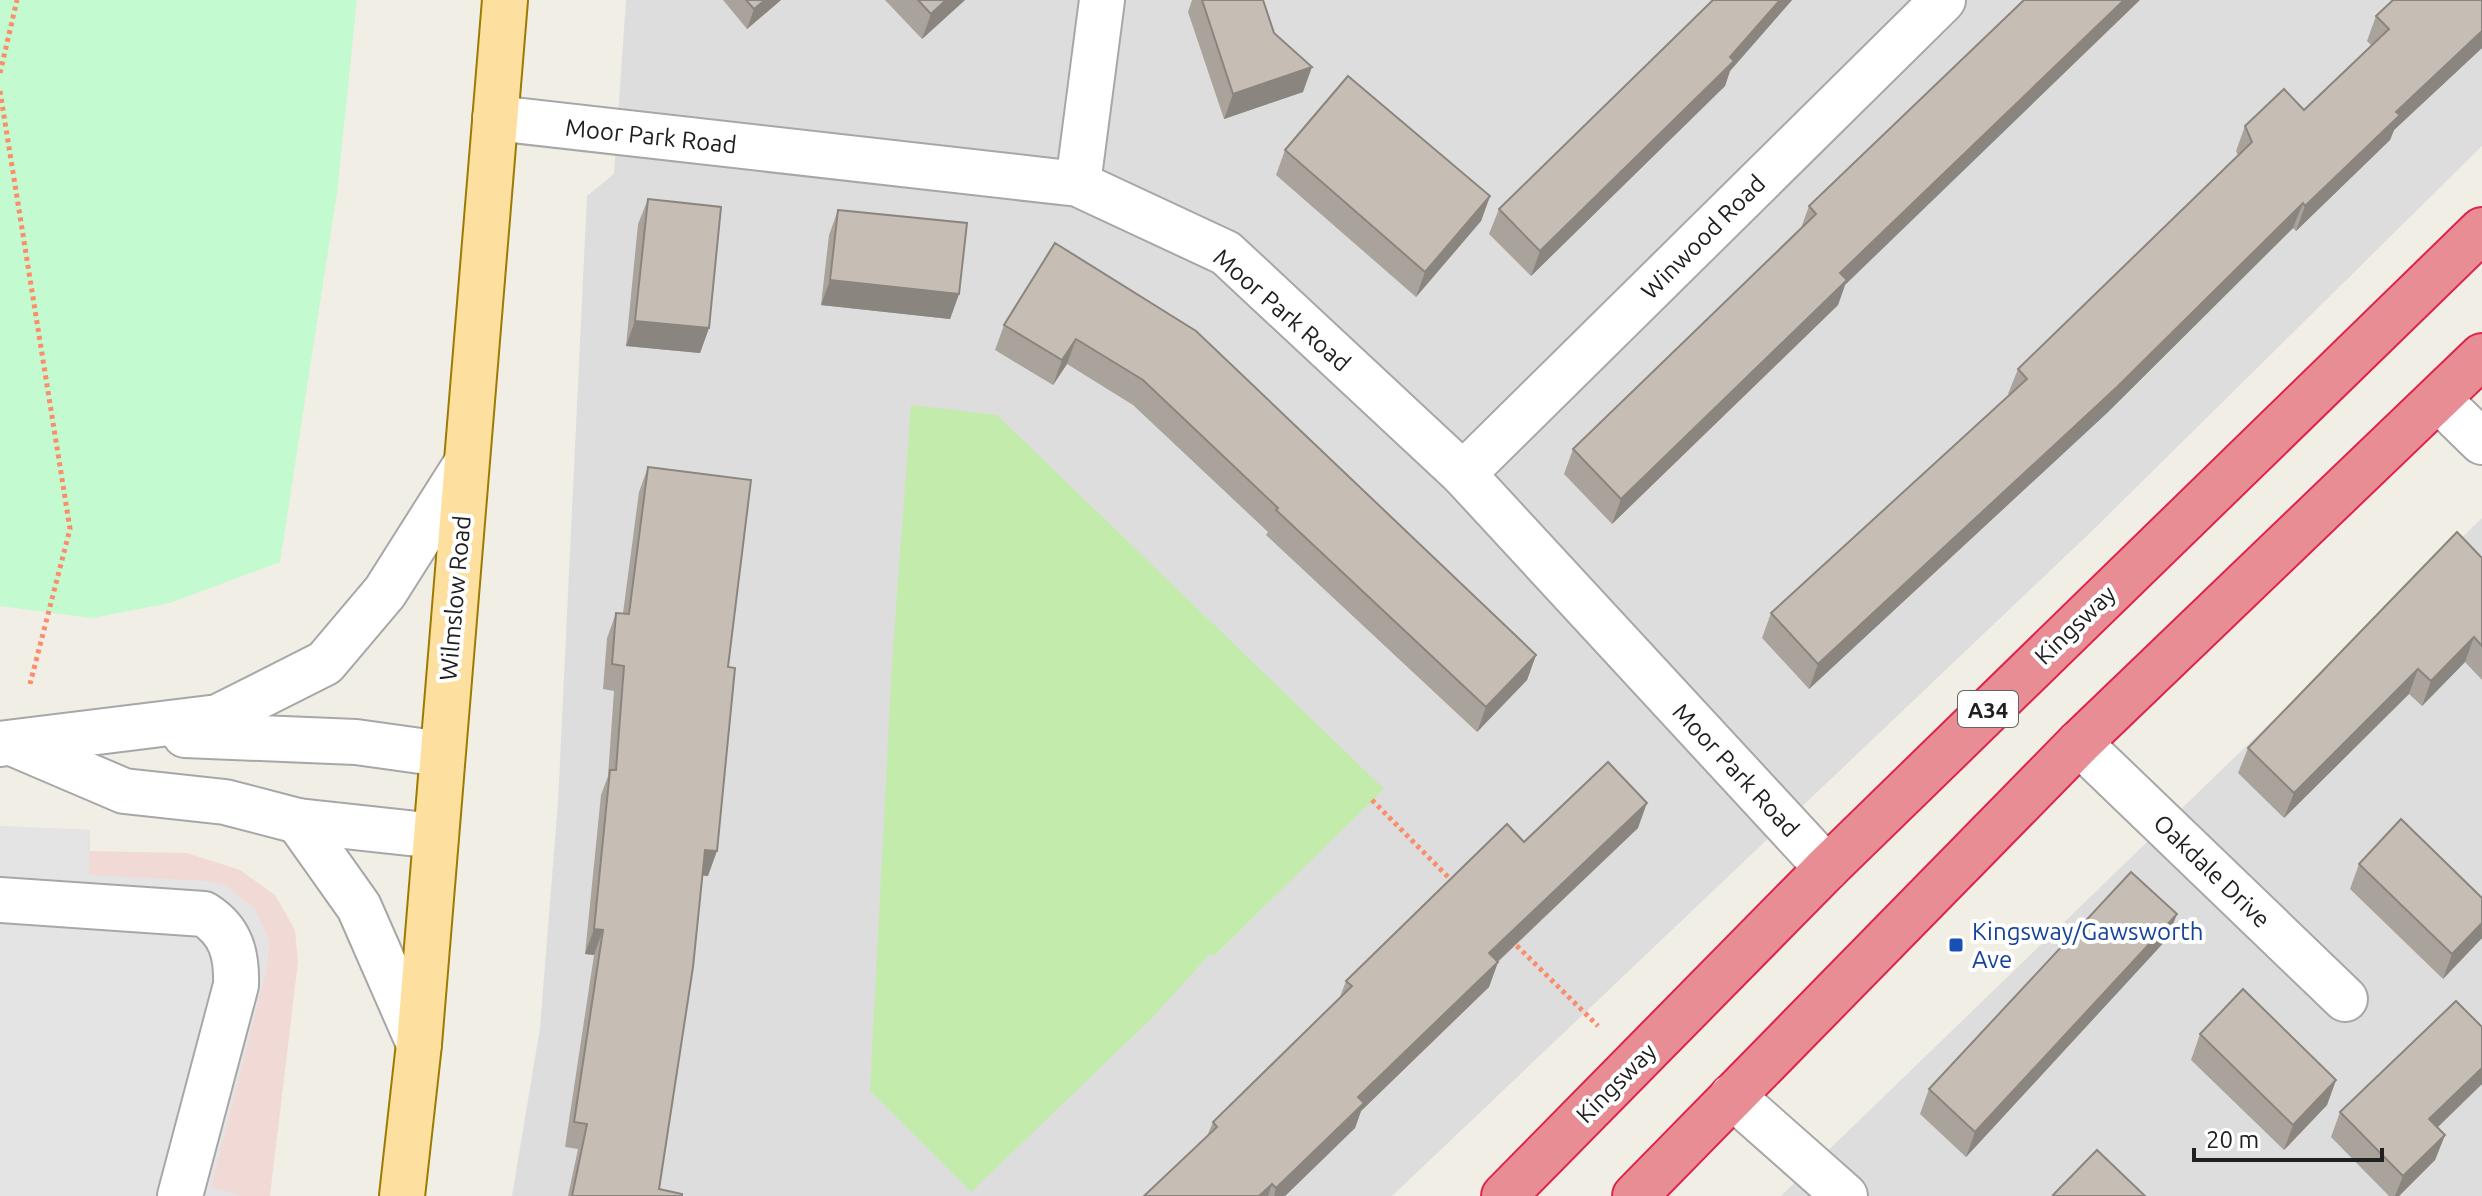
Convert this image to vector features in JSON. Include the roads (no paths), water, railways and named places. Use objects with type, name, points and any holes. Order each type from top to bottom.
[{"type":"highway","name":"Kingsway","points":[[1504,1196],[1827,868],[2482,230]]},
{"type":"highway","points":[[1635,1196],[2079,743],[2482,356]]},
{"type":"main road","name":"Wilmslow Road","points":[[402,1196],[419,1044],[505,0]]},
{"type":"street","points":[[1078,184],[1102,0]]},
{"type":"street","name":"Winwood Road","points":[[1463,474],[1943,0]]},
{"type":"street","name":"Moor Park Road","points":[[495,118],[1078,184],[1226,253],[1463,474],[1827,868]]},
{"type":"street","points":[[2438,399],[2482,442]]},
{"type":"street","points":[[7,744],[218,717],[325,663],[385,592],[466,464]]},
{"type":"street","points":[[99,731],[356,742],[442,754]]},
{"type":"street","name":"Oakdale Drive","points":[[2079,743],[2345,999]]},
{"type":"street","points":[[7,744],[124,791],[225,802],[298,821],[436,836]]},
{"type":"street","points":[[298,821],[359,907],[419,1044]]},
{"type":"street","points":[[0,900],[204,914],[220,924],[231,942],[237,964],[236,985],[180,1196]]},
{"type":"street","points":[[1732,1096],[1845,1196]]},
{"type":"place","name":"Kingsway/Gawsworth Ave","points":[[1956,945]]}]
